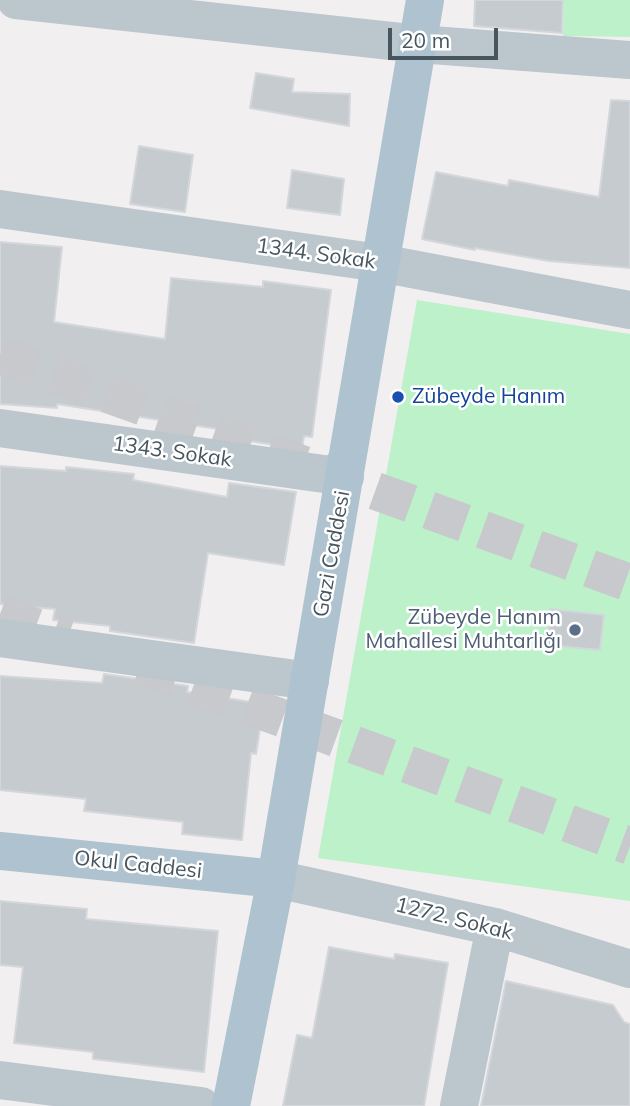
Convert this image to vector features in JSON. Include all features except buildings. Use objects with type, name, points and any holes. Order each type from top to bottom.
[{"type":"main road","name":"Gazi Caddesi","points":[[232,1106],[276,878],[425,0]]},
{"type":"main road","name":"Okul Caddesi","points":[[0,851],[276,878]]},
{"type":"street","points":[[16,0],[419,44],[630,60]]},
{"type":"street","name":"1344. Sokak","points":[[0,209],[380,263],[630,310]]},
{"type":"street","name":"1343. Sokak","points":[[0,428],[345,477]]},
{"type":"street","points":[[0,638],[310,681]]},
{"type":"street","name":"1272. Sokak","points":[[276,878],[495,927],[630,969]]},
{"type":"street","points":[[459,1106],[495,927]]},
{"type":"street","points":[[0,1080],[201,1106]]},
{"type":"green space","points":[[564,0],[630,0],[630,37],[563,36]]},
{"type":"green space","points":[[417,300],[630,334],[630,901],[318,858]]},
{"type":"tunnel","points":[[0,355],[630,583]]},
{"type":"tunnel","points":[[0,614],[67,639]]},
{"type":"tunnel","points":[[140,666],[630,846]]},
{"type":"place","name":"Zübeyde Hanım","points":[[398,397]]},
{"type":"place","name":"Zübeyde Hanım Mahallesi Muhtarlığı","points":[[575,630]]}]
